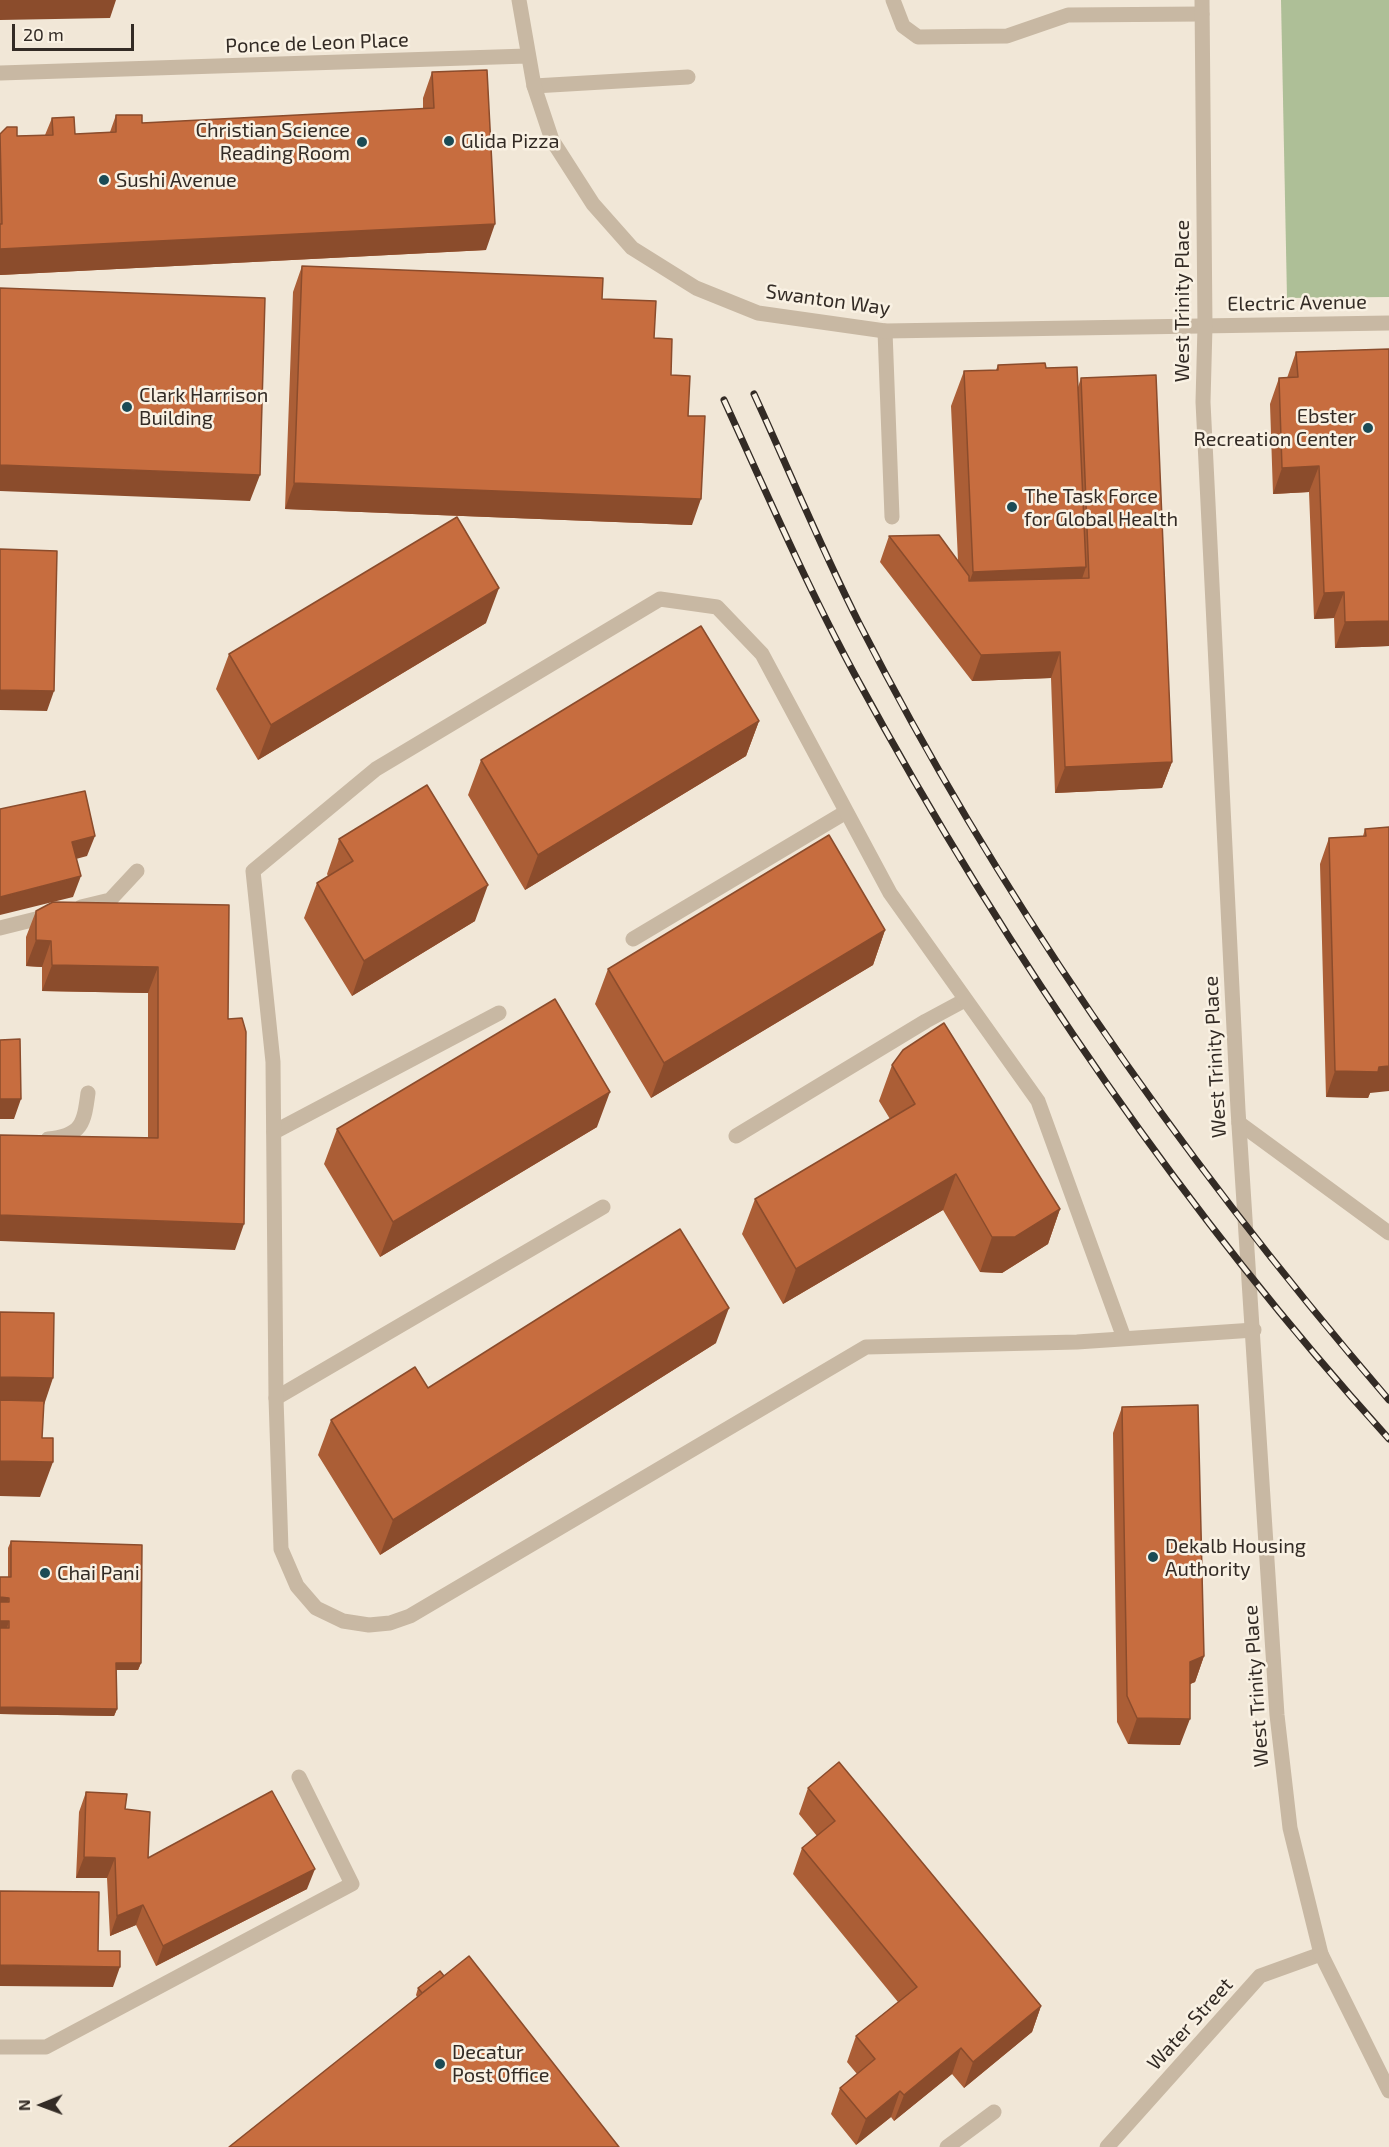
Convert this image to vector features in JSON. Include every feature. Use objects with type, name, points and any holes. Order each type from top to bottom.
[{"type":"street","name":"Swanton Way","points":[[519,0],[527,57],[552,140],[593,204],[632,248],[696,288],[758,313],[885,331],[1205,326]]},
{"type":"street","points":[[893,0],[903,26],[918,37],[1007,36],[1068,15],[1202,7]]},
{"type":"street","name":"West Trinity Place","points":[[1202,7],[1205,326],[1203,402],[1239,1123],[1280,1738],[1290,1828],[1321,1954],[1389,2091]]},
{"type":"street","name":"Ponce de Leon Place","points":[[0,73],[527,57]]},
{"type":"street","points":[[534,86],[688,77]]},
{"type":"street","name":"Electric Avenue","points":[[1205,326],[1389,323]]},
{"type":"street","points":[[885,331],[892,516]]},
{"type":"street","points":[[1124,1338],[1038,1101],[890,893],[762,654],[717,607],[660,599],[376,769],[253,871],[273,1062],[276,1398],[281,1549],[297,1586],[316,1608],[343,1621],[369,1625],[410,1616],[867,1347],[1124,1338],[1254,1330]]},
{"type":"street","points":[[633,939],[846,812]]},
{"type":"street","points":[[0,928],[110,900],[137,871]]},
{"type":"street","points":[[736,1136],[926,1020],[965,1000]]},
{"type":"street","points":[[274,1132],[499,1013]]},
{"type":"street","points":[[34,1139],[68,1137],[84,1122],[88,1093]]},
{"type":"street","points":[[1239,1123],[1389,1233]]},
{"type":"street","points":[[276,1398],[603,1207]]},
{"type":"street","points":[[0,2048],[46,2047],[352,1884],[299,1777]]},
{"type":"street","name":"Water Street","points":[[1107,2147],[1260,1976],[1321,1954]]},
{"type":"street","points":[[947,2147],[994,2112]]},
{"type":"green space","points":[[1281,0],[1389,0],[1389,297],[1287,298]]},
{"type":"building","points":[[487,70],[495,224],[0,249],[0,224],[2,224],[0,134],[7,127],[17,127],[17,136],[53,135],[52,118],[74,117],[75,134],[116,132],[116,115],[142,115],[142,123],[434,108],[432,72]]},
{"type":"building","points":[[302,266],[603,278],[602,299],[656,301],[654,338],[672,339],[671,375],[690,376],[688,416],[705,416],[701,499],[294,483]]},
{"type":"building","name":"Clark Harrison Building","points":[[0,288],[265,298],[260,475],[0,465]]},
{"type":"building","points":[[1389,349],[1389,621],[1345,622],[1344,592],[1324,593],[1319,466],[1282,468],[1279,378],[1298,377],[1296,352]]},
{"type":"building","name":"The Task Force for Global Health","points":[[1045,363],[1046,368],[1077,367],[1086,567],[973,572],[964,371],[998,370],[998,365]]},
{"type":"building","points":[[1156,375],[1172,762],[1065,767],[1060,652],[981,655],[889,536],[939,535],[969,576],[969,581],[1089,578],[1081,378]]},
{"type":"building","points":[[457,517],[499,588],[271,725],[229,654]]},
{"type":"building","points":[[0,549],[57,551],[54,691],[0,690]]},
{"type":"building","points":[[701,626],[759,721],[538,855],[481,760]]},
{"type":"building","points":[[427,785],[488,885],[364,961],[317,883],[353,861],[339,839]]},
{"type":"building","points":[[85,791],[95,836],[72,842],[81,876],[0,897],[0,809]]},
{"type":"building","points":[[1389,827],[1389,1066],[1379,1067],[1378,1072],[1335,1071],[1329,838],[1366,836],[1365,829]]},
{"type":"building","points":[[829,835],[885,930],[664,1063],[608,969]]},
{"type":"building","points":[[53,902],[229,905],[228,1019],[242,1018],[246,1032],[244,1224],[0,1215],[0,1135],[158,1138],[158,967],[52,965],[51,941],[36,940],[36,911]]},
{"type":"building","points":[[555,999],[610,1092],[393,1222],[337,1129]]},
{"type":"building","points":[[944,1023],[1060,1209],[1015,1237],[992,1237],[956,1174],[796,1269],[755,1199],[915,1104],[892,1065],[903,1050]]},
{"type":"building","points":[[20,1039],[21,1099],[0,1099],[0,1040]]},
{"type":"building","points":[[680,1229],[729,1308],[393,1520],[331,1420],[415,1367],[428,1388]]},
{"type":"building","points":[[0,1312],[54,1313],[53,1378],[0,1377]]},
{"type":"building","points":[[0,1400],[44,1401],[42,1438],[53,1438],[53,1462],[0,1461]]},
{"type":"building","name":"Dekalb Housing Authority","points":[[1198,1405],[1204,1656],[1190,1662],[1190,1719],[1137,1718],[1127,1696],[1122,1407]]},
{"type":"building","points":[[11,1541],[142,1545],[141,1663],[116,1663],[117,1709],[0,1707],[0,1628],[9,1628],[9,1621],[0,1621],[0,1602],[9,1602],[9,1598],[0,1597],[0,1577],[11,1577]]},
{"type":"building","points":[[839,1762],[1041,2006],[973,2062],[961,2048],[904,2095],[900,2091],[866,2119],[840,2088],[875,2059],[856,2036],[917,1987],[802,1848],[835,1821],[808,1788]]},
{"type":"building","points":[[272,1791],[315,1869],[163,1946],[143,1905],[117,1916],[115,1858],[84,1857],[86,1792],[127,1794],[125,1809],[150,1812],[148,1858]]},
{"type":"building","points":[[0,1891],[99,1892],[98,1951],[120,1951],[120,1967],[0,1965]]},
{"type":"building","name":"Decatur Post Office","points":[[469,1956],[619,2147],[229,2147]]},
{"type":"building","points":[[440,1971],[444,1976],[422,1993],[418,1988]]},
{"type":"railway","points":[[754,394],[818,538],[859,623],[914,727],[973,829],[1035,929],[1169,1123],[1240,1218],[1389,1400]]},
{"type":"railway","points":[[724,400],[771,504],[855,675],[912,777],[1034,976],[1167,1168],[1238,1261],[1389,1439]]},
{"type":"place","name":"Glida Pizza","points":[[449,141]]},
{"type":"place","name":"Christian Science Reading Room","points":[[362,142]]},
{"type":"place","name":"Sushi Avenue","points":[[104,180]]},
{"type":"place","name":"Clark Harrison Building","points":[[127,407]]},
{"type":"place","name":"Ebster Recreation Center","points":[[1368,428]]},
{"type":"place","name":"The Task Force for Global Health","points":[[1012,507]]},
{"type":"place","name":"Dekalb Housing Authority","points":[[1153,1557]]},
{"type":"place","name":"Chai Pani","points":[[45,1573]]},
{"type":"place","name":"Decatur Post Office","points":[[440,2064]]}]
